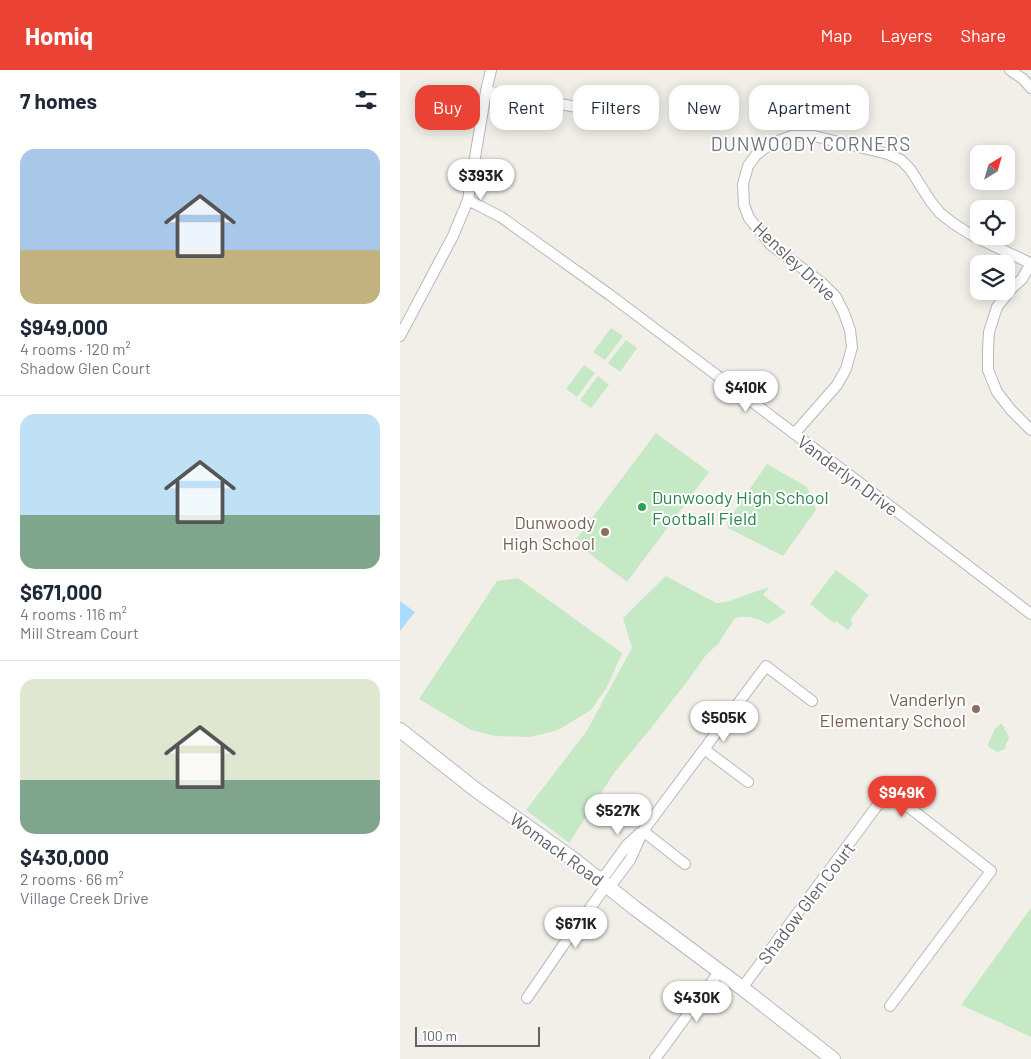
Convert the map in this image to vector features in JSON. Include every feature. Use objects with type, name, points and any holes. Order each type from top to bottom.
[{"type":"street","points":[[400,336],[453,236],[468,200],[491,70]]},
{"type":"street","points":[[1010,70],[1023,79],[1031,88]]},
{"type":"street","points":[[486,91],[573,106]]},
{"type":"street","name":"Hensley Drive","points":[[794,434],[837,385],[846,369],[852,347],[850,330],[836,297],[822,283],[771,244],[749,218],[744,205],[743,184],[748,166],[756,154],[770,144],[792,136],[814,136],[888,154],[901,160],[910,169],[940,213],[975,237],[1031,263]]},
{"type":"street","name":"Vanderlyn Drive","points":[[468,200],[501,217],[610,295],[1031,614]]},
{"type":"street","points":[[1031,263],[1022,279],[997,307],[989,332],[988,350],[988,370],[997,392],[1011,410],[1031,430]]},
{"type":"street","points":[[527,998],[605,885],[606,874],[630,860],[643,831],[766,666],[812,701]]},
{"type":"street","name":"Womack Road","points":[[400,730],[476,790],[573,859],[833,1059]]},
{"type":"street","points":[[704,749],[748,782]]},
{"type":"street","name":"Shadow Glen Court","points":[[742,988],[888,792],[991,871],[890,1006]]},
{"type":"street","points":[[643,831],[685,864]]},
{"type":"street","points":[[605,885],[612,884],[614,871]]},
{"type":"street","points":[[655,1059],[719,972]]},
{"type":"green space","points":[[611,328],[623,336],[605,360],[593,352]]},
{"type":"green space","points":[[626,340],[637,348],[620,372],[608,363]]},
{"type":"green space","points":[[584,365],[595,373],[577,397],[566,389]]},
{"type":"green space","points":[[598,376],[609,385],[591,408],[580,400]]},
{"type":"green space","name":"Dunwoody High School Football Field","points":[[656,433],[709,472],[627,582],[574,542]]},
{"type":"green space","points":[[767,464],[807,487],[816,510],[783,556],[728,528],[727,522]]},
{"type":"green space","points":[[836,570],[869,595],[850,620],[853,623],[848,630],[836,621],[834,623],[810,604]]},
{"type":"green space","points":[[666,576],[716,603],[726,602],[769,587],[763,595],[786,612],[768,624],[750,617],[734,619],[718,644],[706,655],[651,728],[614,773],[569,843],[526,810],[586,732],[632,648],[623,618]]},
{"type":"green space","points":[[518,578],[622,653],[607,687],[591,710],[558,730],[530,737],[495,736],[471,730],[419,699],[497,581]]},
{"type":"green space","points":[[1000,724],[1005,728],[1009,739],[1005,749],[997,752],[989,747],[988,744],[995,729]]},
{"type":"green space","points":[[1031,908],[1031,1037],[961,1005]]},
{"type":"water","points":[[400,601],[415,612],[400,631]]},
{"type":"place","name":"Dunwoody High School Football Field","points":[[642,507]]},
{"type":"place","name":"Dunwoody High School","points":[[605,532]]},
{"type":"place","name":"Vanderlyn Elementary School","points":[[976,709]]},
{"type":"district","name":"DUNWOODY CORNERS","points":[[811,143]]}]
